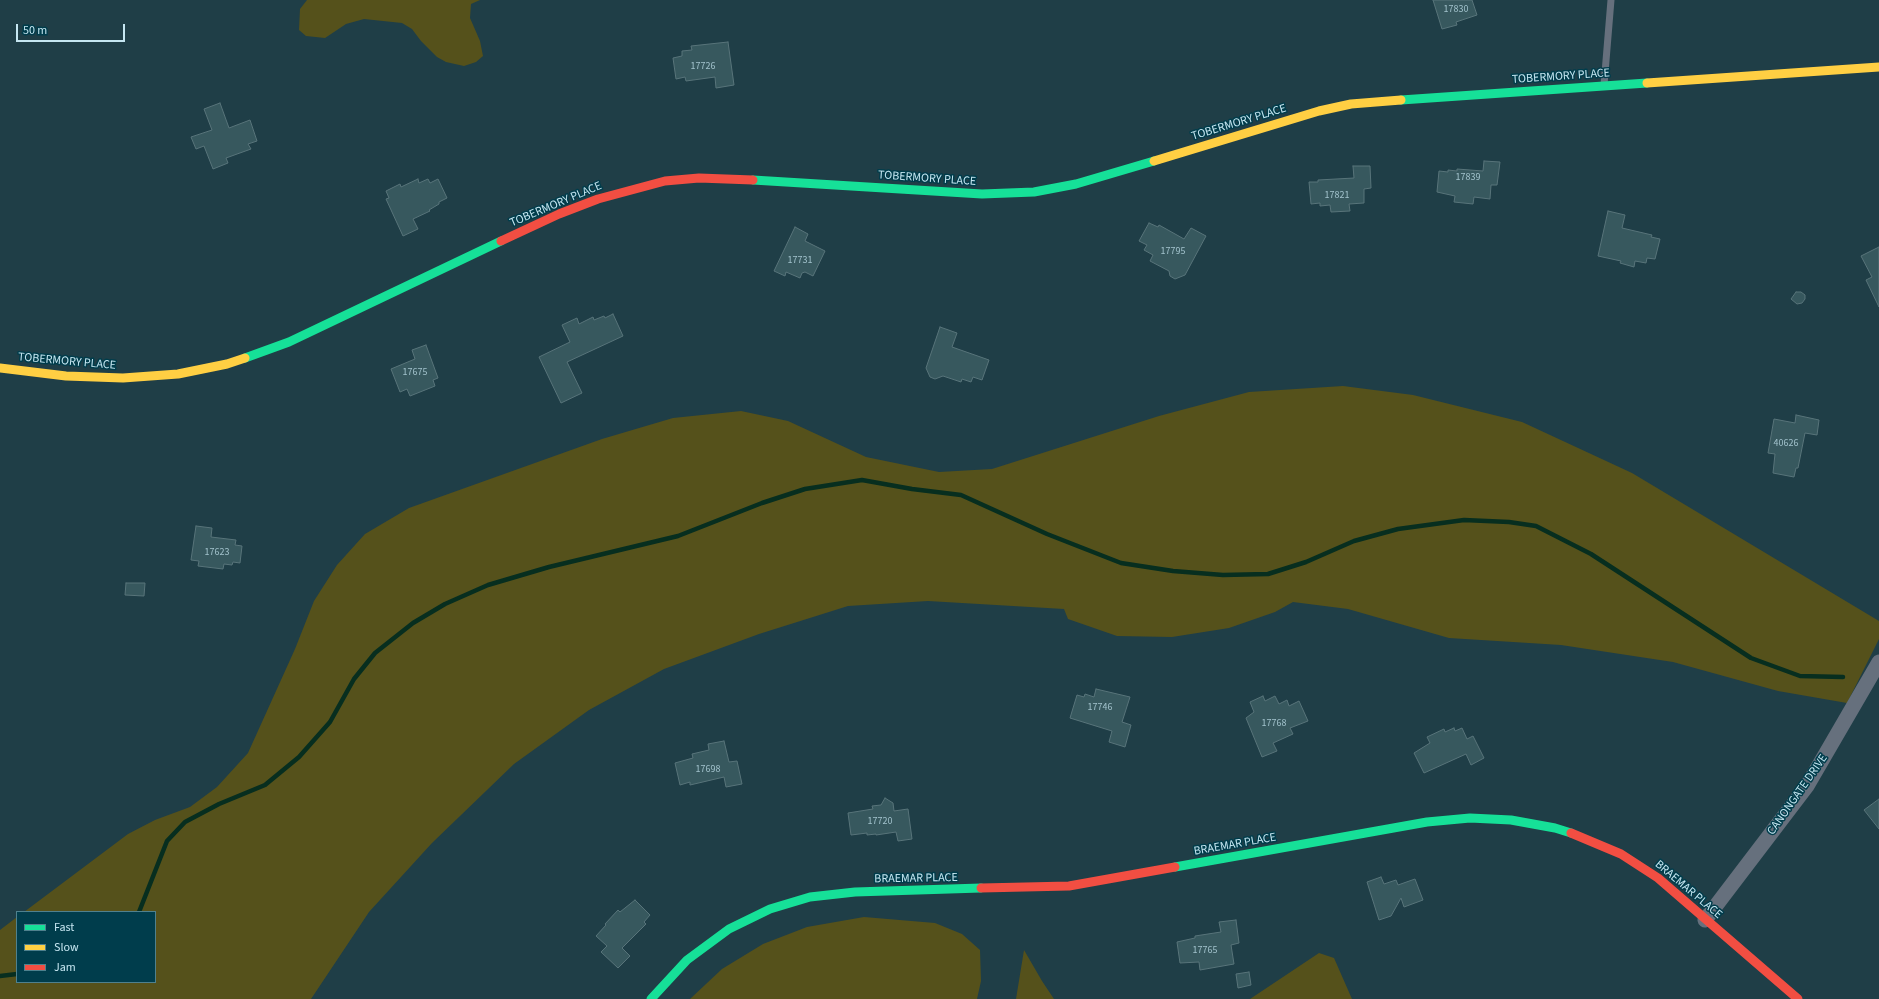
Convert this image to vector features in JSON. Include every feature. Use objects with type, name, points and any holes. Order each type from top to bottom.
[{"type":"street","name":"TOBERMORY PLACE","points":[[0,368],[66,376],[123,378],[178,374],[227,364],[289,342],[559,214],[598,199],[665,181],[699,178],[728,178],[982,194],[1034,192],[1076,184],[1335,107],[1359,103],[1879,67]]},
{"type":"street","name":"CANONGATE DRIVE","points":[[1705,920],[1807,786],[1879,662]]},
{"type":"street","name":"BRAEMAR PLACE","points":[[651,999],[687,960],[728,929],[770,909],[810,898],[855,892],[1069,886],[1450,819],[1491,818],[1555,828],[1578,835],[1602,845],[1640,866],[1658,878],[1798,999]]},
{"type":"lane","points":[[1604,87],[1610,0]]},
{"type":"shaded area","points":[[307,0],[480,0],[471,4],[470,18],[480,41],[483,56],[476,62],[464,66],[446,62],[437,57],[421,41],[412,29],[402,23],[364,19],[346,24],[325,38],[306,36],[299,30],[300,9]]},
{"type":"shaded area","points":[[1343,386],[1413,395],[1522,422],[1632,473],[1879,621],[1879,639],[1847,703],[1778,691],[1673,662],[1561,645],[1449,638],[1348,609],[1293,602],[1275,612],[1229,628],[1172,637],[1117,636],[1068,619],[1064,609],[928,601],[848,606],[759,634],[664,669],[589,710],[514,764],[432,843],[369,912],[311,999],[0,999],[0,930],[16,918],[16,983],[156,983],[156,911],[25,911],[128,834],[155,820],[190,807],[217,787],[248,753],[295,649],[314,601],[337,565],[365,534],[409,508],[602,439],[673,418],[741,411],[788,421],[866,457],[939,472],[992,469],[1159,416],[1249,392]]},
{"type":"shaded area","points":[[864,917],[935,923],[962,934],[980,950],[981,981],[977,999],[690,999],[722,969],[763,944],[807,927]]},
{"type":"shaded area","points":[[1024,950],[1042,981],[1054,999],[1016,999]]},
{"type":"shaded area","points":[[1319,953],[1334,958],[1352,999],[1250,999]]},
{"type":"building","points":[[1433,0],[1472,0],[1477,15],[1456,22],[1457,25],[1442,29]]},
{"type":"building","points":[[728,42],[734,85],[716,88],[715,77],[686,81],[685,77],[676,79],[673,58],[682,56],[682,51],[692,50],[691,46]]},
{"type":"building","points":[[220,103],[229,128],[250,120],[257,141],[248,144],[251,149],[226,158],[228,163],[213,169],[204,146],[196,149],[191,137],[212,130],[204,109]]},
{"type":"building","points":[[1484,161],[1500,162],[1497,185],[1491,185],[1490,199],[1474,197],[1473,204],[1454,202],[1455,196],[1437,192],[1439,171],[1457,171],[1457,169],[1483,171]]},
{"type":"building","points":[[1353,166],[1370,166],[1371,188],[1364,189],[1364,203],[1349,204],[1350,211],[1331,212],[1330,205],[1320,206],[1320,203],[1311,204],[1309,182],[1354,178]]},
{"type":"building","points":[[418,179],[419,183],[428,179],[430,183],[438,179],[447,198],[439,202],[439,204],[429,210],[430,211],[413,219],[418,229],[403,236],[386,199],[389,198],[386,191],[400,184],[401,187]]},
{"type":"building","points":[[1608,211],[1625,215],[1622,228],[1652,235],[1651,237],[1660,239],[1655,259],[1647,258],[1646,263],[1635,261],[1634,267],[1620,263],[1621,261],[1598,256]]},
{"type":"building","points":[[1149,223],[1158,227],[1159,225],[1184,239],[1191,228],[1206,236],[1185,275],[1175,279],[1170,276],[1169,271],[1150,261],[1153,255],[1144,250],[1147,245],[1139,241]]},
{"type":"building","points":[[795,227],[808,234],[805,241],[825,251],[813,276],[805,272],[802,273],[800,278],[786,272],[785,276],[774,271]]},
{"type":"building","points":[[1879,247],[1879,307],[1866,280],[1872,277],[1861,256]]},
{"type":"building","points":[[1796,292],[1801,292],[1805,295],[1805,299],[1802,303],[1797,304],[1791,299]]},
{"type":"building","points":[[613,314],[623,336],[567,362],[582,393],[561,403],[539,357],[570,342],[562,325],[577,318],[579,324],[593,317],[594,320],[604,316],[605,318]]},
{"type":"building","points":[[940,327],[957,333],[952,347],[989,360],[982,380],[973,377],[971,382],[962,379],[961,382],[943,376],[935,379],[930,377],[926,368]]},
{"type":"building","points":[[426,345],[438,378],[433,380],[435,386],[410,396],[407,389],[400,392],[391,369],[415,359],[412,350]]},
{"type":"building","points":[[1796,415],[1819,420],[1817,435],[1805,433],[1798,468],[1796,468],[1794,477],[1773,473],[1775,454],[1768,453],[1774,419],[1795,423]]},
{"type":"building","points":[[196,526],[212,528],[211,537],[236,540],[235,545],[242,546],[240,563],[233,562],[232,565],[224,564],[223,569],[198,566],[199,561],[191,560]]},
{"type":"building","points":[[126,583],[145,583],[144,596],[125,595]]},
{"type":"building","points":[[1096,689],[1130,697],[1122,722],[1131,725],[1125,747],[1109,742],[1112,731],[1070,718],[1077,695],[1084,697],[1085,694],[1094,697]]},
{"type":"building","points":[[1263,696],[1265,701],[1275,696],[1279,704],[1287,700],[1289,706],[1299,701],[1308,721],[1290,728],[1293,734],[1273,743],[1277,751],[1262,757],[1246,718],[1254,712],[1250,702]]},
{"type":"building","points":[[1454,728],[1455,731],[1462,728],[1467,739],[1473,736],[1484,758],[1471,765],[1466,754],[1424,773],[1414,753],[1430,743],[1427,737],[1444,729],[1445,732]]},
{"type":"building","points":[[724,741],[729,762],[737,761],[742,784],[726,787],[724,777],[690,785],[690,782],[680,785],[675,763],[693,758],[692,754],[709,750],[708,744]]},
{"type":"building","points":[[885,798],[893,803],[894,811],[908,809],[912,839],[898,841],[896,832],[876,835],[867,835],[867,833],[851,835],[848,813],[873,809],[872,806],[881,805]]},
{"type":"building","points":[[1879,799],[1879,829],[1864,810]]},
{"type":"building","points":[[1381,877],[1384,884],[1396,880],[1398,885],[1415,879],[1423,900],[1404,907],[1401,898],[1391,916],[1379,920],[1367,882]]},
{"type":"building","points":[[635,900],[650,915],[644,922],[646,924],[622,948],[630,956],[618,968],[601,952],[607,946],[596,936],[618,910],[620,912]]},
{"type":"building","points":[[1236,920],[1239,943],[1231,945],[1234,964],[1200,970],[1199,962],[1180,963],[1177,942],[1195,938],[1195,936],[1221,932],[1219,922]]},
{"type":"building","points":[[1249,972],[1251,985],[1238,988],[1236,974]]},
{"type":"waterway","points":[[139,911],[167,841],[185,822],[219,804],[265,785],[299,757],[330,722],[354,679],[375,653],[413,623],[445,604],[488,585],[549,567],[678,536],[762,503],[805,489],[862,480],[912,489],[961,495],[1047,534],[1121,563],[1173,571],[1223,575],[1268,574],[1306,562],[1354,541],[1398,529],[1464,520],[1509,522],[1536,526],[1591,554],[1751,658],[1800,676],[1843,677]]},
{"type":"waterway","points":[[0,976],[16,974]]},
{"type":"traffic: fast","points":[[1401,100],[1647,83]]},
{"type":"traffic: fast","points":[[753,180],[982,194],[1034,192],[1076,184],[1154,161]]},
{"type":"traffic: fast","points":[[245,358],[289,342],[501,241]]},
{"type":"traffic: fast","points":[[1175,867],[1427,822],[1470,818],[1511,820],[1555,828],[1571,833]]},
{"type":"traffic: fast","points":[[651,999],[687,960],[729,929],[770,909],[810,897],[855,892],[981,888]]},
{"type":"traffic: slow","points":[[1647,83],[1879,67]]},
{"type":"traffic: slow","points":[[1154,161],[1319,111],[1351,104],[1401,100]]},
{"type":"traffic: slow","points":[[0,368],[66,376],[123,378],[178,374],[227,364],[245,358]]},
{"type":"traffic: jam","points":[[501,241],[559,214],[598,199],[665,181],[699,178],[753,180]]},
{"type":"traffic: jam","points":[[1571,833],[1621,854],[1658,878],[1798,999]]},
{"type":"traffic: jam","points":[[981,888],[1069,886],[1175,867]]}]
